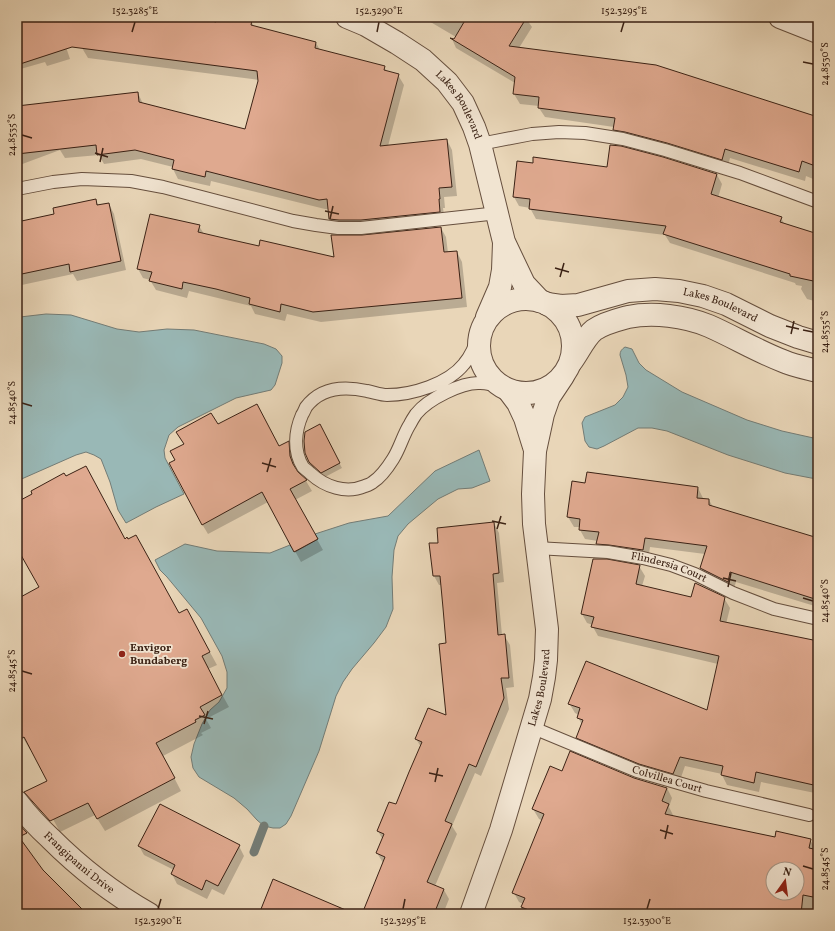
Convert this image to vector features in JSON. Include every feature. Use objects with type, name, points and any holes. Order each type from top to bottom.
[{"type":"street","name":"Lakes Boulevard","points":[[347,17],[366,25],[423,60],[447,82],[463,102],[480,144],[498,212],[504,242]]},
{"type":"street","points":[[780,17],[818,32]]},
{"type":"street","points":[[504,242],[524,284],[544,303],[559,313],[568,325],[572,339],[573,354],[565,372],[551,386],[538,392],[523,394],[505,389]]},
{"type":"street","points":[[504,242],[500,287],[483,326],[478,348],[481,363],[489,377],[505,389],[518,403],[525,418],[535,451]]},
{"type":"street","name":"Lakes Boulevard","points":[[544,303],[561,306],[578,305],[628,291],[655,289],[679,291],[703,296],[726,304],[770,326],[818,343]]},
{"type":"street","points":[[483,326],[496,309],[509,302],[524,299],[544,303]]},
{"type":"street","name":"Lakes Boulevard","points":[[474,913],[501,830],[540,699],[544,677],[547,629],[536,548],[533,494],[535,451],[543,414],[549,397],[588,336],[594,330],[619,319],[636,316],[658,315],[683,318],[707,325],[784,362],[818,371]]},
{"type":"street","name":"Frangipanni Drive","points":[[17,802],[43,832],[68,857],[99,882],[149,914]]},
{"type":"lane","points":[[480,144],[532,134],[559,132],[586,133],[623,139],[740,173],[818,202]]},
{"type":"lane","points":[[17,189],[53,182],[82,179],[131,181],[162,187],[292,221],[338,228],[361,228],[498,212]]},
{"type":"lane","points":[[483,326],[472,353],[464,364],[451,376],[428,388],[407,394],[386,395],[349,388],[331,389],[317,395],[306,407],[299,423],[296,437],[297,454],[304,467],[314,477],[328,486],[345,490],[358,489],[373,483],[386,469],[409,425],[417,413],[429,402],[455,388],[467,384],[481,383],[505,389]]},
{"type":"lane","name":"Flindersia Court","points":[[536,548],[608,552],[671,565],[774,609],[818,619]]},
{"type":"lane","name":"Colvillea Court","points":[[531,727],[637,771],[706,792],[809,815]]},
{"type":"water","points":[[46,314],[71,315],[117,329],[139,332],[167,329],[194,330],[264,344],[276,349],[282,356],[282,363],[275,385],[271,390],[236,398],[178,427],[169,435],[164,450],[165,458],[184,494],[126,523],[118,510],[110,482],[101,459],[94,455],[86,452],[76,455],[17,481],[17,319],[20,317]]},
{"type":"water","points":[[625,347],[632,349],[639,363],[646,370],[682,392],[747,420],[782,431],[818,439],[818,479],[785,473],[728,455],[667,431],[652,428],[638,428],[597,449],[589,447],[585,441],[582,423],[585,417],[615,405],[623,397],[628,387],[620,355],[621,350]]},
{"type":"water","points":[[479,450],[490,481],[472,488],[458,489],[438,499],[408,524],[398,536],[394,550],[392,577],[393,609],[386,627],[343,682],[336,696],[319,751],[291,816],[286,824],[280,828],[264,826],[234,798],[199,777],[193,768],[191,757],[194,744],[202,724],[210,710],[219,702],[227,688],[227,672],[222,656],[201,618],[160,570],[155,560],[185,544],[217,551],[270,553],[290,545],[295,552],[318,539],[315,534],[349,523],[388,516],[435,471]]},
{"type":"building","points":[[17,17],[195,17],[216,22],[217,17],[237,17],[252,20],[251,25],[316,42],[315,48],[385,66],[384,70],[399,74],[380,146],[447,139],[452,187],[439,188],[440,212],[361,220],[339,220],[329,219],[327,199],[319,200],[206,171],[205,177],[172,169],[174,160],[135,150],[97,155],[96,145],[17,154],[17,106],[138,92],[139,102],[245,129],[258,81],[257,71],[72,47],[17,65]]},
{"type":"building","points":[[467,17],[527,17],[509,46],[656,65],[818,117],[818,167],[802,161],[799,172],[725,149],[722,160],[667,143],[613,130],[615,118],[538,108],[539,97],[513,94],[515,77],[450,38],[454,39]]},
{"type":"building","points":[[610,145],[621,146],[663,157],[717,174],[711,194],[782,217],[780,222],[818,234],[818,282],[790,276],[790,274],[663,234],[666,226],[529,209],[530,199],[513,197],[517,161],[533,163],[533,157],[607,167]]},
{"type":"building","points":[[96,199],[97,205],[109,203],[121,261],[70,272],[69,264],[17,275],[17,222],[54,214],[53,208]]},
{"type":"building","points":[[150,214],[200,225],[198,232],[259,246],[260,240],[334,257],[331,235],[362,235],[441,227],[444,252],[457,251],[462,298],[313,312],[281,304],[280,312],[249,304],[250,298],[216,289],[183,282],[182,289],[149,281],[152,272],[137,269]]},
{"type":"building","points":[[257,404],[279,446],[289,441],[290,456],[293,464],[298,472],[307,480],[290,489],[318,539],[294,552],[262,492],[202,525],[169,463],[175,460],[170,451],[184,444],[176,432],[211,413],[218,424]]},
{"type":"building","points":[[320,424],[340,463],[321,473],[309,462],[305,453],[304,441],[305,432]]},
{"type":"building","name":"Envigor Bundaberg","points":[[86,466],[125,539],[136,535],[179,613],[187,609],[210,652],[202,656],[222,695],[200,707],[205,715],[195,720],[196,722],[156,743],[175,778],[97,819],[88,803],[50,821],[24,792],[47,781],[24,737],[17,741],[17,599],[39,587],[17,548],[17,502],[32,494],[31,491],[64,473],[66,476]]},
{"type":"building","points":[[587,472],[698,487],[697,498],[709,499],[709,505],[818,538],[818,600],[730,572],[728,582],[700,568],[707,546],[645,538],[643,550],[596,544],[599,532],[579,530],[580,519],[567,517],[572,481],[585,483]]},
{"type":"building","points":[[494,522],[499,573],[493,574],[498,635],[505,634],[509,678],[501,678],[504,698],[476,767],[469,764],[445,821],[452,824],[427,882],[444,889],[434,914],[362,914],[385,857],[376,853],[384,834],[377,831],[389,802],[396,804],[422,742],[415,739],[428,708],[446,715],[439,644],[446,643],[440,576],[433,576],[429,543],[438,543],[437,528]]},
{"type":"building","points":[[593,559],[607,559],[640,565],[636,584],[691,597],[695,583],[725,597],[720,621],[818,641],[818,786],[756,772],[754,783],[721,775],[723,766],[680,757],[673,774],[639,764],[576,738],[583,720],[577,718],[580,708],[568,704],[586,661],[707,710],[719,656],[591,627],[594,617],[581,614]]},
{"type":"building","points":[[570,751],[634,778],[667,788],[662,801],[669,804],[665,814],[775,837],[776,831],[811,839],[809,848],[818,850],[818,898],[805,895],[805,861],[765,861],[765,901],[802,901],[801,914],[539,914],[521,907],[525,898],[512,893],[544,814],[532,809],[550,766],[562,771]]},
{"type":"building","points":[[160,804],[240,845],[218,886],[206,880],[202,890],[171,874],[175,865],[138,846]]},
{"type":"building","points":[[17,822],[27,833],[19,837],[43,870],[87,914],[17,914]]},
{"type":"building","points":[[273,879],[355,914],[259,914]]},
{"type":"waterway","points":[[254,852],[264,826]]},
{"type":"place","name":"Envigor Bundaberg","points":[[122,654]]}]
